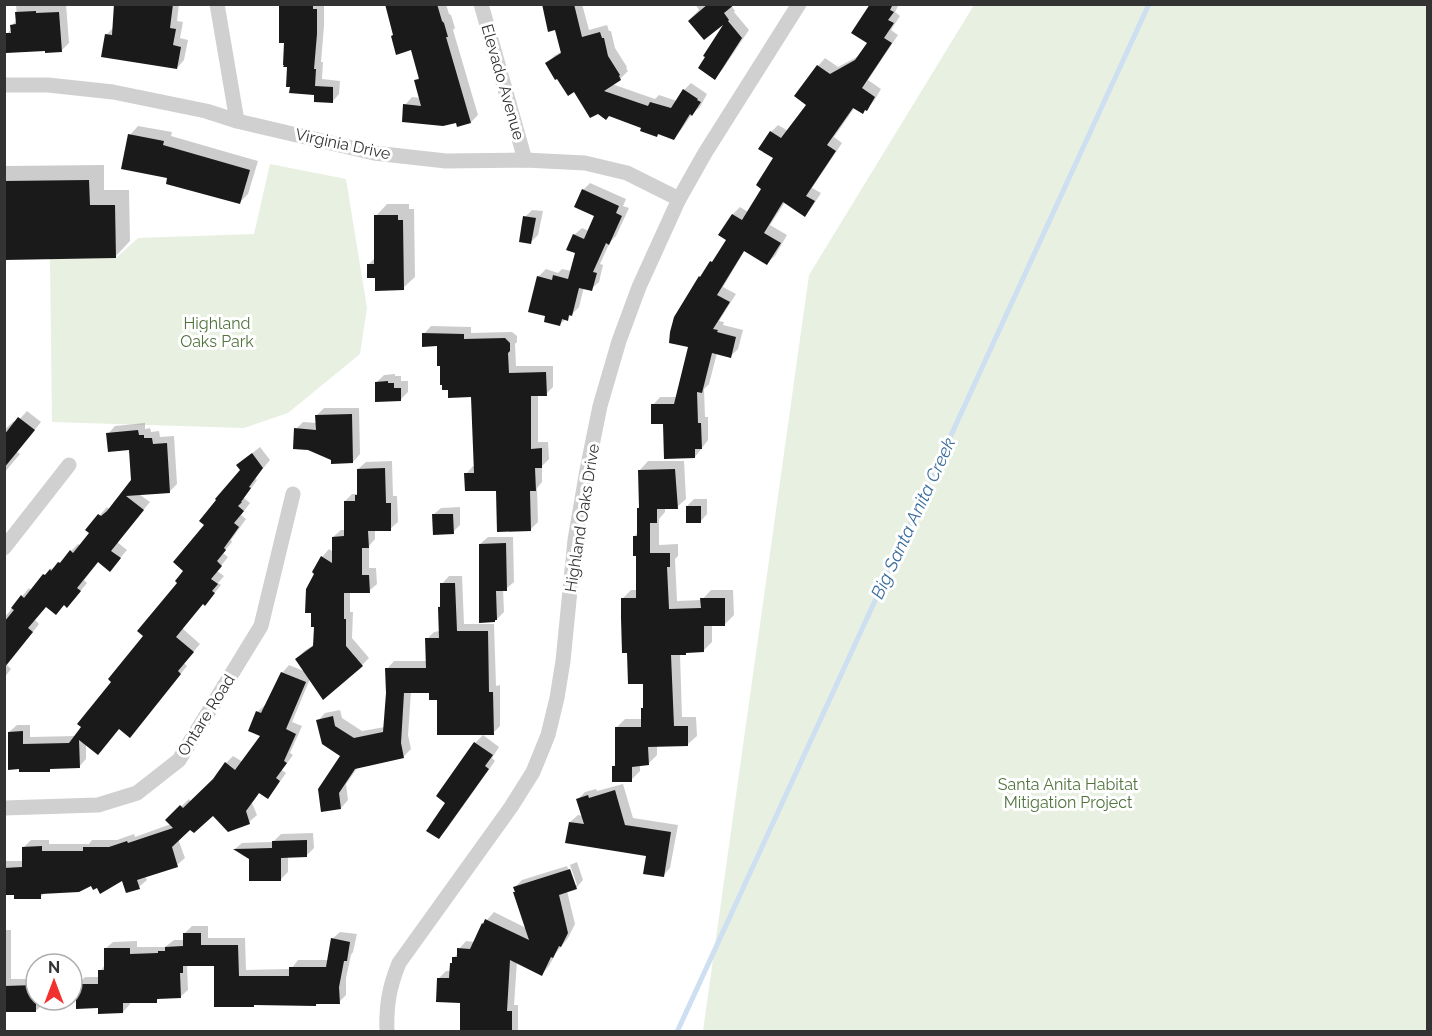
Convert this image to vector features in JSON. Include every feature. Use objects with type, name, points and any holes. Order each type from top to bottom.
[{"type":"street","points":[[217,4],[237,121]]},
{"type":"street","name":"Elevado Avenue","points":[[481,4],[525,160]]},
{"type":"street","name":"Highland Oaks Drive","points":[[387,1032],[387,999],[390,984],[399,963],[511,807],[532,772],[548,735],[563,661],[575,540],[587,470],[600,406],[619,341],[639,287],[679,199],[793,7]]},
{"type":"street","name":"Virginia Drive","points":[[4,85],[48,86],[113,92],[206,111],[237,121],[374,153],[446,161],[525,160],[585,163],[627,173],[679,199]]},
{"type":"street","points":[[4,548],[69,465]]},
{"type":"street","name":"Ontare Road","points":[[4,808],[98,805],[137,793],[179,760],[261,626],[293,494]]},
{"type":"green space","name":"Santa Anita Habitat Mitigation Project","points":[[974,5],[1427,5],[1427,1031],[703,1031],[809,275]]},
{"type":"green space","name":"Highland Oaks Park","points":[[270,164],[346,179],[367,308],[360,354],[288,413],[244,428],[52,422],[50,259],[116,258],[138,238],[254,234]]},
{"type":"building","points":[[114,4],[173,4],[170,28],[176,29],[173,45],[181,47],[177,69],[101,57],[105,34],[112,35]]},
{"type":"building","points":[[279,4],[313,4],[313,9],[317,9],[315,86],[333,87],[333,103],[314,102],[314,95],[289,93],[290,87],[286,87],[287,67],[283,67],[284,43],[279,43]]},
{"type":"building","points":[[385,4],[437,4],[471,123],[457,127],[456,123],[443,126],[402,122],[403,104],[421,106],[414,80],[419,79],[411,50],[396,55]]},
{"type":"building","points":[[542,4],[574,4],[582,37],[600,32],[604,38],[608,56],[621,80],[604,91],[648,106],[650,102],[671,108],[683,89],[701,102],[692,116],[690,114],[674,140],[640,131],[641,128],[609,116],[606,120],[598,114],[590,118],[574,92],[568,96],[545,63],[561,53],[555,30],[548,32]]},
{"type":"building","points":[[708,4],[735,4],[724,13],[742,38],[715,80],[698,68],[723,25],[704,40],[688,21]]},
{"type":"building","points":[[870,4],[893,4],[890,10],[894,12],[888,20],[894,23],[884,38],[892,43],[862,88],[875,97],[863,114],[853,108],[827,145],[836,151],[806,196],[815,201],[805,217],[783,202],[764,233],[781,243],[767,265],[744,251],[717,295],[730,302],[713,329],[736,337],[731,358],[712,353],[702,393],[697,392],[702,449],[695,449],[695,458],[664,459],[663,424],[651,424],[651,404],[674,404],[688,347],[669,343],[674,317],[699,276],[710,261],[712,262],[726,240],[718,235],[732,214],[742,220],[761,189],[756,185],[773,158],[758,149],[770,131],[781,138],[806,105],[794,96],[817,65],[830,74],[855,60],[867,43],[851,33]]},
{"type":"building","points":[[36,11],[36,13],[59,12],[62,52],[6,53],[5,33],[11,33],[10,25],[16,24],[15,12]]},
{"type":"building","points":[[128,134],[164,141],[163,145],[250,170],[240,204],[166,184],[167,178],[121,169]]},
{"type":"building","points":[[89,180],[90,205],[115,205],[116,258],[4,260],[4,181]]},
{"type":"building","points":[[582,189],[619,206],[616,213],[622,216],[593,272],[597,273],[592,291],[579,288],[572,316],[569,315],[568,321],[562,319],[560,326],[544,322],[545,316],[528,312],[537,276],[552,280],[553,275],[568,279],[575,253],[566,250],[573,234],[584,239],[594,216],[574,207]]},
{"type":"building","points":[[374,215],[398,215],[398,220],[403,220],[404,290],[375,291],[375,278],[367,278],[367,264],[374,264]]},
{"type":"building","points":[[523,216],[536,218],[531,244],[519,242]]},
{"type":"building","points":[[422,333],[464,334],[464,339],[505,338],[510,343],[509,373],[546,372],[547,396],[531,396],[531,449],[542,448],[542,468],[535,468],[536,491],[530,491],[531,531],[497,532],[496,491],[465,491],[464,473],[474,473],[471,397],[448,398],[448,390],[442,390],[442,385],[440,385],[437,346],[422,347]]},
{"type":"building","points":[[388,381],[388,383],[394,383],[394,388],[401,388],[401,401],[375,402],[375,382]]},
{"type":"building","points":[[352,414],[353,463],[331,464],[331,460],[308,450],[293,449],[294,428],[316,430],[315,415]]},
{"type":"building","points":[[18,417],[35,430],[4,468],[4,435]]},
{"type":"building","points":[[138,430],[139,435],[144,435],[144,438],[152,438],[153,444],[167,443],[170,493],[126,496],[144,510],[111,551],[121,558],[110,572],[98,562],[77,588],[81,591],[67,608],[64,605],[56,615],[46,607],[28,628],[33,632],[4,668],[4,622],[14,610],[11,608],[21,595],[24,598],[43,574],[45,575],[50,569],[51,571],[58,562],[60,563],[70,550],[73,553],[89,533],[85,530],[98,514],[101,516],[107,511],[131,480],[129,450],[108,452],[106,433]]},
{"type":"building","points":[[252,453],[263,468],[238,506],[244,511],[234,523],[239,527],[217,561],[222,566],[211,579],[218,584],[212,591],[215,593],[176,637],[194,652],[178,671],[181,674],[130,738],[119,729],[98,755],[79,740],[80,768],[50,769],[50,772],[8,770],[8,732],[23,731],[23,744],[69,743],[81,727],[77,724],[111,682],[108,679],[143,636],[137,631],[177,583],[175,581],[183,571],[173,562],[204,525],[199,521],[240,470],[236,465]]},
{"type":"building","points":[[385,468],[386,503],[391,503],[391,531],[368,531],[369,548],[362,548],[362,575],[369,575],[370,593],[344,593],[346,646],[363,666],[323,700],[295,659],[313,646],[314,627],[311,627],[311,613],[305,613],[306,589],[321,556],[332,563],[332,537],[344,536],[344,501],[355,501],[357,469]]},
{"type":"building","points":[[675,469],[678,509],[657,509],[657,523],[650,523],[650,553],[670,553],[670,567],[667,567],[669,609],[701,608],[700,598],[725,598],[725,626],[704,626],[704,652],[671,655],[674,726],[688,726],[688,746],[648,747],[649,765],[632,767],[632,782],[612,782],[612,766],[615,766],[615,727],[641,727],[641,708],[643,708],[643,684],[628,684],[627,653],[622,653],[621,618],[621,598],[636,598],[636,556],[633,556],[633,536],[637,536],[638,470]]},
{"type":"building","points":[[686,506],[701,506],[701,523],[686,523]]},
{"type":"building","points":[[432,514],[453,514],[454,534],[433,535]]},
{"type":"building","points":[[506,543],[507,591],[496,591],[497,620],[479,623],[479,544]]},
{"type":"building","points":[[440,583],[455,583],[457,631],[488,631],[489,692],[493,692],[494,735],[437,735],[437,700],[429,700],[429,693],[404,693],[401,743],[404,758],[355,769],[339,793],[341,809],[321,812],[318,789],[340,756],[322,744],[316,720],[333,716],[335,726],[354,738],[383,732],[385,668],[426,668],[425,638],[439,638]]},
{"type":"building","points":[[281,672],[306,682],[286,729],[296,734],[284,761],[287,763],[276,778],[280,781],[268,799],[259,793],[246,811],[250,824],[228,832],[213,816],[194,833],[190,830],[172,847],[178,867],[137,880],[140,889],[126,893],[122,881],[100,894],[97,888],[93,890],[91,886],[79,892],[41,894],[41,899],[14,899],[14,895],[4,895],[4,868],[22,867],[22,847],[42,846],[42,851],[83,851],[83,847],[109,847],[127,841],[128,843],[173,828],[165,820],[180,805],[183,808],[213,779],[225,762],[235,770],[260,736],[248,731],[256,711],[261,713]]},
{"type":"building","points":[[474,742],[493,755],[485,766],[489,769],[439,839],[426,831],[445,803],[436,796]]},
{"type":"building","points":[[615,790],[625,825],[671,832],[664,877],[643,874],[646,856],[565,843],[569,822],[584,824],[576,799],[588,795],[589,798]]},
{"type":"building","points":[[307,840],[307,857],[281,858],[281,881],[249,881],[249,859],[233,849],[272,848],[272,841]]},
{"type":"building","points":[[570,869],[577,889],[559,895],[568,933],[561,947],[559,946],[553,958],[551,957],[542,976],[510,960],[507,1011],[512,1011],[512,1032],[460,1031],[460,1003],[436,1002],[437,978],[449,978],[450,963],[452,963],[452,957],[457,957],[457,948],[470,949],[485,919],[529,940],[513,887]]},
{"type":"building","points":[[183,933],[201,933],[201,945],[238,945],[239,976],[289,976],[289,967],[326,967],[331,938],[350,942],[339,987],[340,1004],[214,1007],[214,966],[183,966],[183,973],[180,973],[181,998],[157,999],[157,1003],[123,1003],[123,1013],[98,1014],[98,1008],[84,1009],[84,984],[98,984],[98,970],[104,970],[104,948],[130,948],[130,954],[158,953],[158,951],[165,951],[165,947],[183,946]]},
{"type":"building","points":[[24,985],[24,1012],[4,1012],[4,986]]},
{"type":"waterway","name":"Big Santa Anita Creek","points":[[677,1032],[1149,4]]}]
